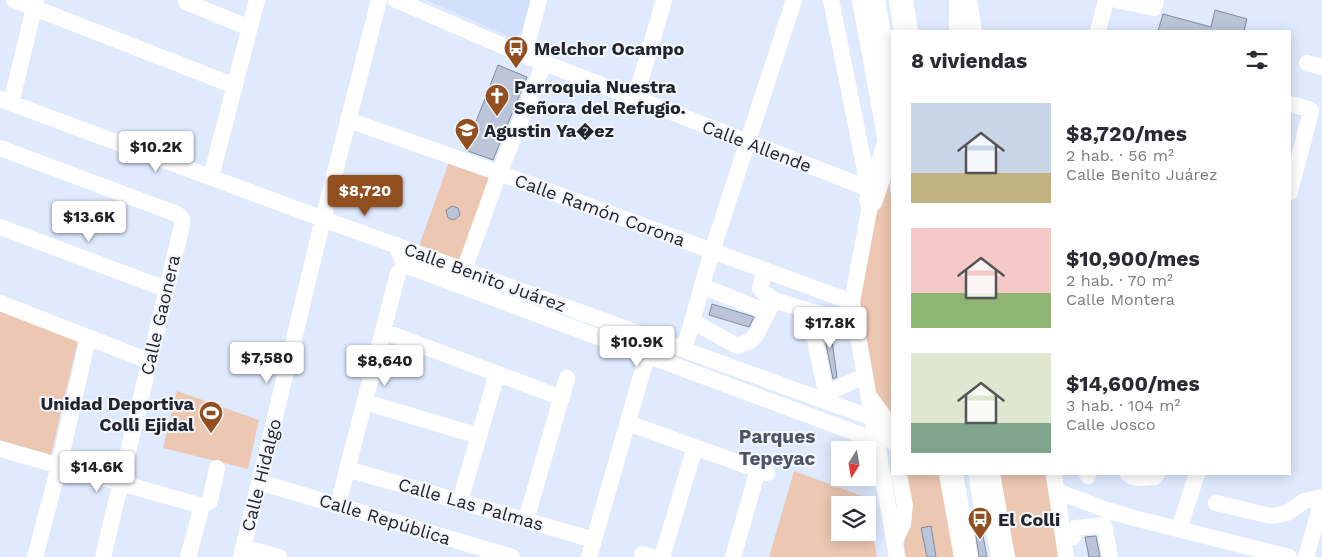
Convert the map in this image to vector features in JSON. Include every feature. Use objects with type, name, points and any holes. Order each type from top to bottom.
[{"type":"highway","points":[[864,0],[891,147],[870,194]]},
{"type":"highway","points":[[901,0],[906,30]]},
{"type":"highway","points":[[961,0],[961,30]]},
{"type":"highway","points":[[951,475],[966,557]]},
{"type":"highway","points":[[988,475],[1003,557]]},
{"type":"street","points":[[14,0],[35,4],[235,86]]},
{"type":"street","points":[[212,177],[257,0]]},
{"type":"street","name":"Calle Hidalgo","points":[[242,552],[323,219],[379,0]]},
{"type":"street","name":"Calle Allende","points":[[396,0],[544,63],[862,186],[870,194]]},
{"type":"street","points":[[524,55],[539,0]]},
{"type":"street","points":[[635,98],[664,0]]},
{"type":"street","points":[[684,350],[712,251],[794,0]]},
{"type":"street","points":[[831,0],[870,194],[852,302],[896,550]]},
{"type":"street","points":[[877,0],[891,77]]},
{"type":"street","points":[[887,0],[893,30]]},
{"type":"street","points":[[969,0],[974,30]]},
{"type":"street","points":[[1098,30],[1106,0]]},
{"type":"street","points":[[1116,0],[1154,8],[1156,0]]},
{"type":"street","points":[[186,2],[250,28]]},
{"type":"street","points":[[5,101],[35,4]]},
{"type":"street","points":[[464,270],[499,173],[544,63]]},
{"type":"street","name":"Calle Benito Juárez","points":[[5,101],[730,367],[827,398],[872,418]]},
{"type":"street","points":[[1291,104],[1310,111],[1297,134],[1291,185]]},
{"type":"street","name":"Calle Ramón Corona","points":[[348,120],[852,302]]},
{"type":"street","name":"Calle Gaonera","points":[[0,148],[177,214],[182,219],[102,557]]},
{"type":"street","points":[[0,227],[166,289]]},
{"type":"street","points":[[341,493],[383,331],[404,270],[404,264],[396,245]]},
{"type":"street","name":"Calle Benito Juárez","points":[[404,270],[876,440]]},
{"type":"street","points":[[765,270],[760,288],[771,306]]},
{"type":"street","points":[[702,286],[771,306],[809,311],[855,321]]},
{"type":"street","points":[[0,303],[149,361]]},
{"type":"street","points":[[724,384],[737,346],[756,335],[771,306]]},
{"type":"street","points":[[809,311],[827,398],[865,376]]},
{"type":"street","points":[[692,321],[737,346]]},
{"type":"street","points":[[383,331],[562,398]]},
{"type":"street","points":[[35,557],[59,466],[88,338]]},
{"type":"street","points":[[589,557],[652,338]]},
{"type":"street","points":[[460,501],[497,374]]},
{"type":"street","points":[[526,520],[568,378]]},
{"type":"street","points":[[868,394],[888,422],[891,436]]},
{"type":"street","points":[[365,402],[479,436]]},
{"type":"street","points":[[628,423],[763,472],[733,557]]},
{"type":"street","points":[[662,557],[695,447]]},
{"type":"street","points":[[0,449],[202,506]]},
{"type":"street","points":[[188,557],[202,506],[210,501],[217,468]]},
{"type":"street","name":"Calle Las Palmas","points":[[347,469],[594,540]]},
{"type":"street","points":[[896,550],[903,524],[905,505],[899,475]]},
{"type":"street","points":[[960,475],[975,557]]},
{"type":"street","points":[[976,475],[991,557]]},
{"type":"street","points":[[1130,475],[1140,479],[1155,477],[1156,475]]},
{"type":"street","points":[[1180,529],[1197,475]]},
{"type":"street","points":[[1055,479],[1104,510],[1180,529],[1232,550],[1289,557]]},
{"type":"street","points":[[1055,479],[1066,557]]},
{"type":"street","name":"Calle República","points":[[259,482],[512,557]]},
{"type":"street","points":[[1216,503],[1271,516],[1286,513],[1304,501],[1322,496]]},
{"type":"street","points":[[1306,557],[1322,501]]},
{"type":"street","points":[[1062,530],[1073,537],[1076,528],[1104,525],[1110,557]]},
{"type":"street","points":[[242,552],[279,557]]},
{"type":"shaded area","points":[[426,0],[532,0],[523,33],[513,38]]},
{"type":"shaded area","points":[[449,162],[491,178],[460,260],[419,246]]},
{"type":"shaded area","points":[[888,179],[891,196],[891,415],[876,394],[859,295],[874,218]]},
{"type":"shaded area","points":[[0,309],[78,340],[51,455],[0,440]]},
{"type":"shaded area","name":"Unidad Deportiva Colli Ejidal","points":[[177,391],[259,420],[248,469],[163,448]]},
{"type":"shaded area","points":[[794,471],[862,496],[831,496],[831,541],[874,541],[877,557],[769,557]]},
{"type":"shaded area","points":[[904,475],[940,475],[955,557],[906,557],[904,545],[910,510]]},
{"type":"shaded area","points":[[995,475],[1045,475],[1060,557],[1010,557]]},
{"type":"building","points":[[1215,10],[1247,19],[1244,30],[1158,30],[1163,14],[1211,27]]},
{"type":"building","name":"Parroquia Nuestra Señora del Refugio.","points":[[498,65],[527,77],[493,160],[465,150]]},
{"type":"building","points":[[452,206],[458,208],[460,215],[454,220],[448,218],[446,210]]},
{"type":"building","points":[[712,304],[754,317],[749,327],[709,315]]},
{"type":"building","points":[[822,324],[830,326],[837,377],[833,379]]},
{"type":"building","name":"El Colli","points":[[974,522],[982,530],[987,557],[979,557]]},
{"type":"building","points":[[931,526],[936,557],[927,557],[921,528]]},
{"type":"building","points":[[1096,536],[1100,557],[1089,557],[1085,537]]},
{"type":"place","name":"Melchor Ocampo","points":[[516,69]]},
{"type":"place","name":"Parroquia Nuestra Señora del Refugio.","points":[[497,117]]},
{"type":"place","name":"Agustin Ya�ez","points":[[467,151]]},
{"type":"place","name":"Unidad Deportiva Colli Ejidal","points":[[211,434]]},
{"type":"place","name":"El Colli","points":[[980,540]]},
{"type":"district","name":"Parques Tepeyac","points":[[777,447]]}]
